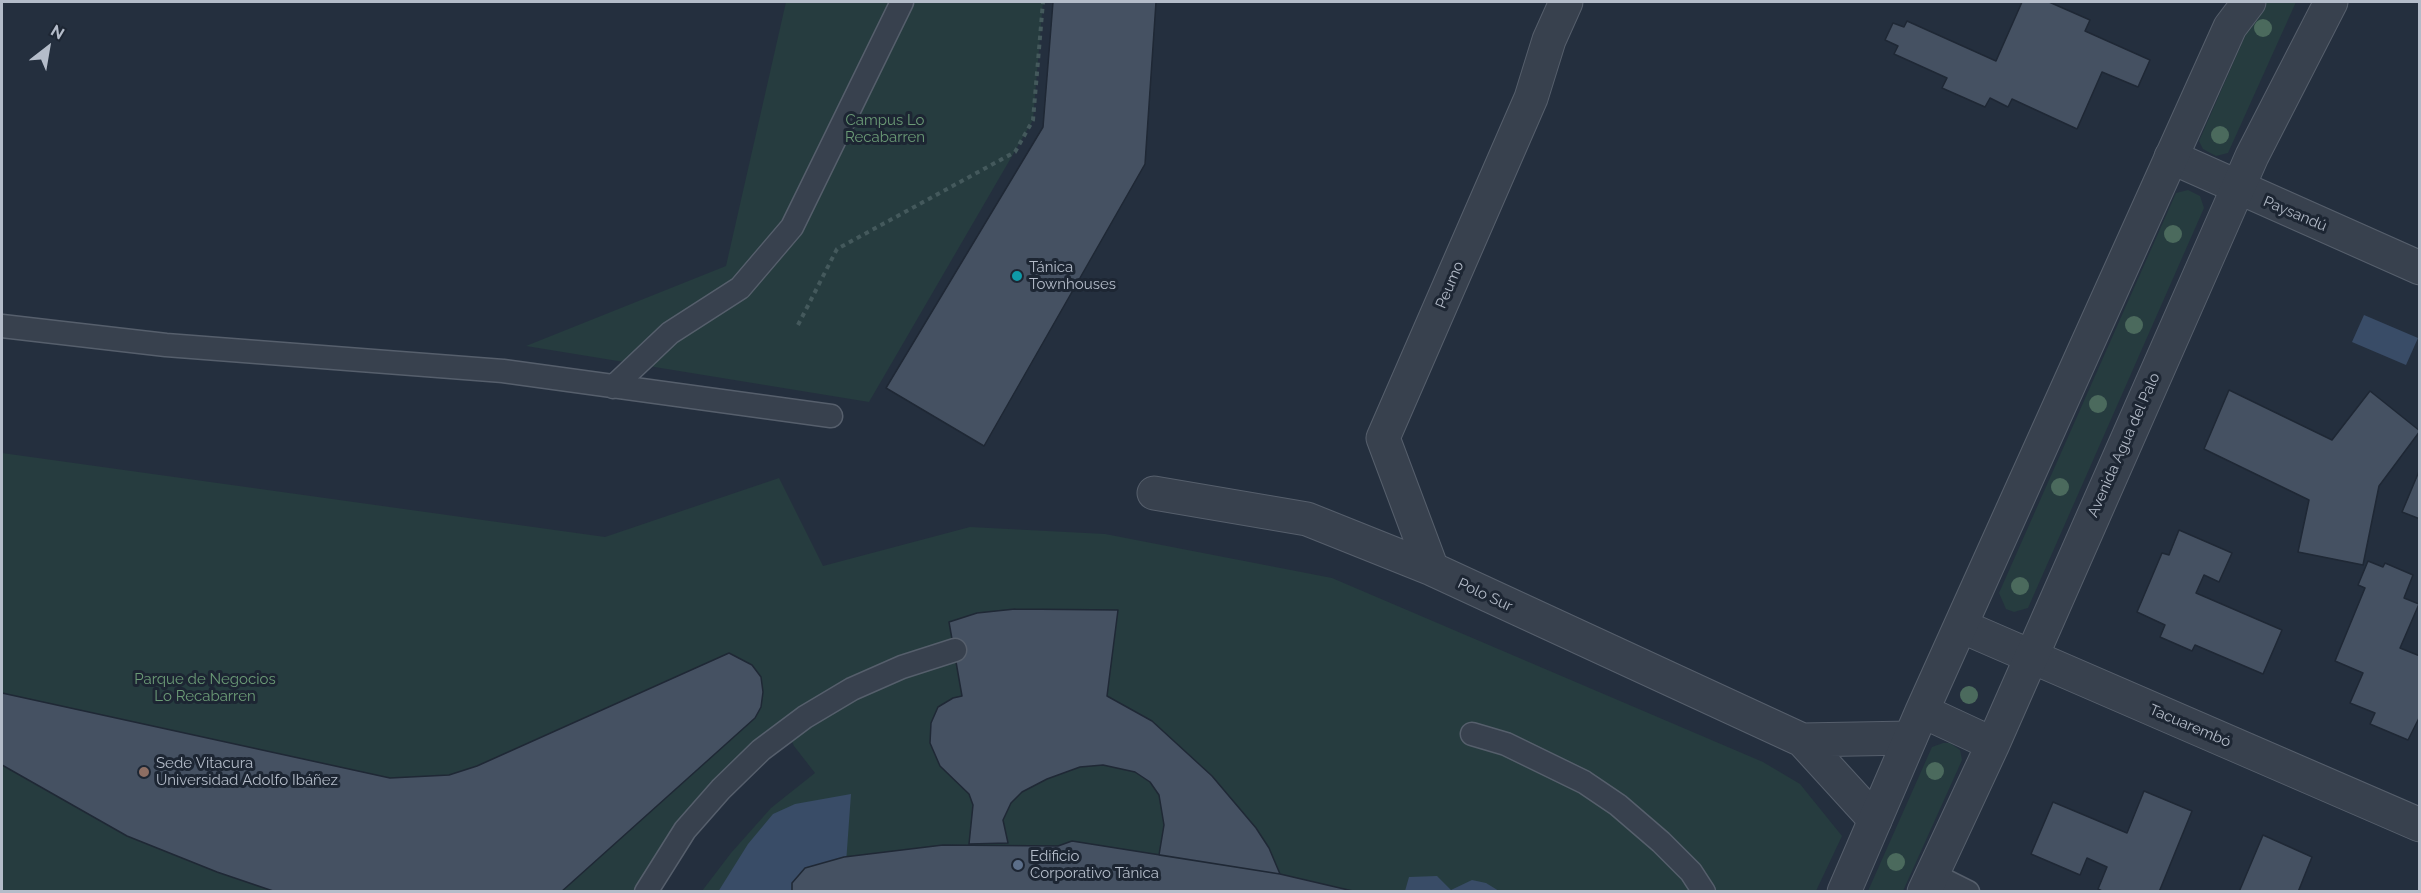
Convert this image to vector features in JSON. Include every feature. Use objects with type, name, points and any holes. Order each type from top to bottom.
[{"type":"street","name":"Peumo","points":[[1432,569],[1383,438],[1531,98],[1549,40],[1566,2]]},
{"type":"street","points":[[1844,891],[1916,724],[2235,14],[2248,2]]},
{"type":"street","name":"Avenida Agua del Palo","points":[[1928,883],[1993,744],[2237,189],[2331,2]]},
{"type":"street","name":"Paysandú","points":[[2171,157],[2237,189],[2420,268]]},
{"type":"street","name":"Polo Sur","points":[[1154,493],[1307,519],[1432,569],[1802,740],[1875,820]]},
{"type":"street","name":"Tacuarembó","points":[[1961,626],[2420,825]]},
{"type":"street","name":"Polo Sur","points":[[1802,740],[1916,724]]},
{"type":"street","points":[[1916,724],[1993,744]]},
{"type":"lane","points":[[613,387],[670,333],[740,288],[792,227],[902,2]]},
{"type":"lane","points":[[2,326],[166,345],[502,371],[831,416]]},
{"type":"lane","points":[[646,891],[685,830],[760,750],[805,717],[852,689],[902,667],[955,650]]},
{"type":"lane","points":[[1472,734],[1506,744],[1544,761],[1592,788],[1661,842],[1690,872],[1704,891]]},
{"type":"lane","points":[[1928,883],[1968,891]]},
{"type":"path","points":[[798,325],[837,249],[1015,152],[1033,120],[1043,2]]},
{"type":"green space","name":"Campus Lo Recabarren","points":[[786,2],[1043,2],[1033,120],[869,402],[526,346],[726,266]]},
{"type":"green space","points":[[2260,2],[2296,2],[2228,153],[2216,156],[2203,149],[2199,141]]},
{"type":"green space","points":[[2188,190],[2200,196],[2204,208],[2028,608],[2014,612],[2006,609],[1999,593],[2176,193]]},
{"type":"green space","name":"Parque de Negocios Lo Recabarren","points":[[2,453],[605,537],[779,478],[823,566],[970,527],[1105,534],[1332,578],[1763,762],[1800,784],[1842,836],[1816,891],[702,891],[731,853],[771,808],[815,773],[794,746],[787,731],[761,750],[646,891],[2,892]]},
{"type":"green space","points":[[1950,743],[1960,750],[1962,760],[1903,891],[1868,891],[1932,747]]},
{"type":"water","points":[[2364,315],[2418,338],[2406,365],[2352,342]]},
{"type":"water","points":[[851,794],[844,891],[718,892],[748,844],[773,814],[795,804]]},
{"type":"water","points":[[1437,876],[1451,890],[1472,880],[1486,883],[1499,891],[1405,891],[1409,877]]},
{"type":"building","name":"Tánica Townhouses","points":[[1053,2],[1156,2],[1145,164],[984,446],[886,388],[1043,127]]},
{"type":"building","points":[[2022,2],[2049,2],[2090,20],[2085,31],[2150,60],[2138,87],[2102,72],[2077,129],[2012,99],[2008,107],[1990,98],[1985,107],[1942,88],[1947,78],[1894,54],[1898,46],[1885,40],[1893,23],[1904,27],[1907,21],[1996,61]]},
{"type":"building","points":[[2229,390],[2332,440],[2370,391],[2420,431],[2379,486],[2363,565],[2298,552],[2309,500],[2204,449]]},
{"type":"building","points":[[2420,469],[2420,519],[2402,512]]},
{"type":"building","points":[[2179,530],[2232,553],[2219,582],[2204,575],[2196,593],[2282,630],[2263,674],[2195,645],[2192,651],[2160,637],[2165,625],[2137,612],[2162,553],[2169,555]]},
{"type":"building","points":[[2368,561],[2383,567],[2385,563],[2413,575],[2404,598],[2419,604],[2400,648],[2420,656],[2420,716],[2408,740],[2370,724],[2375,713],[2350,703],[2363,673],[2335,661],[2365,588],[2358,585]]},
{"type":"building","points":[[1015,609],[1118,610],[1107,696],[1152,721],[1212,776],[1256,828],[1269,848],[1280,874],[1159,855],[1164,825],[1159,795],[1150,782],[1135,772],[1103,765],[1080,767],[1047,779],[1022,792],[1011,803],[1003,820],[1008,843],[969,844],[973,805],[969,794],[940,766],[930,743],[931,723],[938,707],[953,698],[962,696],[949,622],[977,613]]},
{"type":"building","points":[[729,653],[752,665],[761,677],[763,692],[761,707],[755,718],[561,892],[276,892],[217,872],[127,836],[2,765],[2,693],[390,778],[449,775],[477,766]]},
{"type":"building","points":[[2144,791],[2192,811],[2159,892],[2104,892],[2098,889],[2107,867],[2087,858],[2080,875],[2031,854],[2053,802],[2127,833]]},
{"type":"building","points":[[2263,835],[2312,857],[2298,892],[2239,892]]},
{"type":"building","name":"Edificio Corporativo Tánica","points":[[1072,841],[1280,874],[1357,892],[792,892],[792,883],[805,868],[844,857],[943,845],[1058,846]]},
{"type":"place","name":"Tánica Townhouses","points":[[1017,276]]},
{"type":"place","name":"Sede Vitacura Universidad Adolfo Ibáñez","points":[[144,772]]},
{"type":"place","name":"Edificio Corporativo Tánica","points":[[1018,865]]}]
